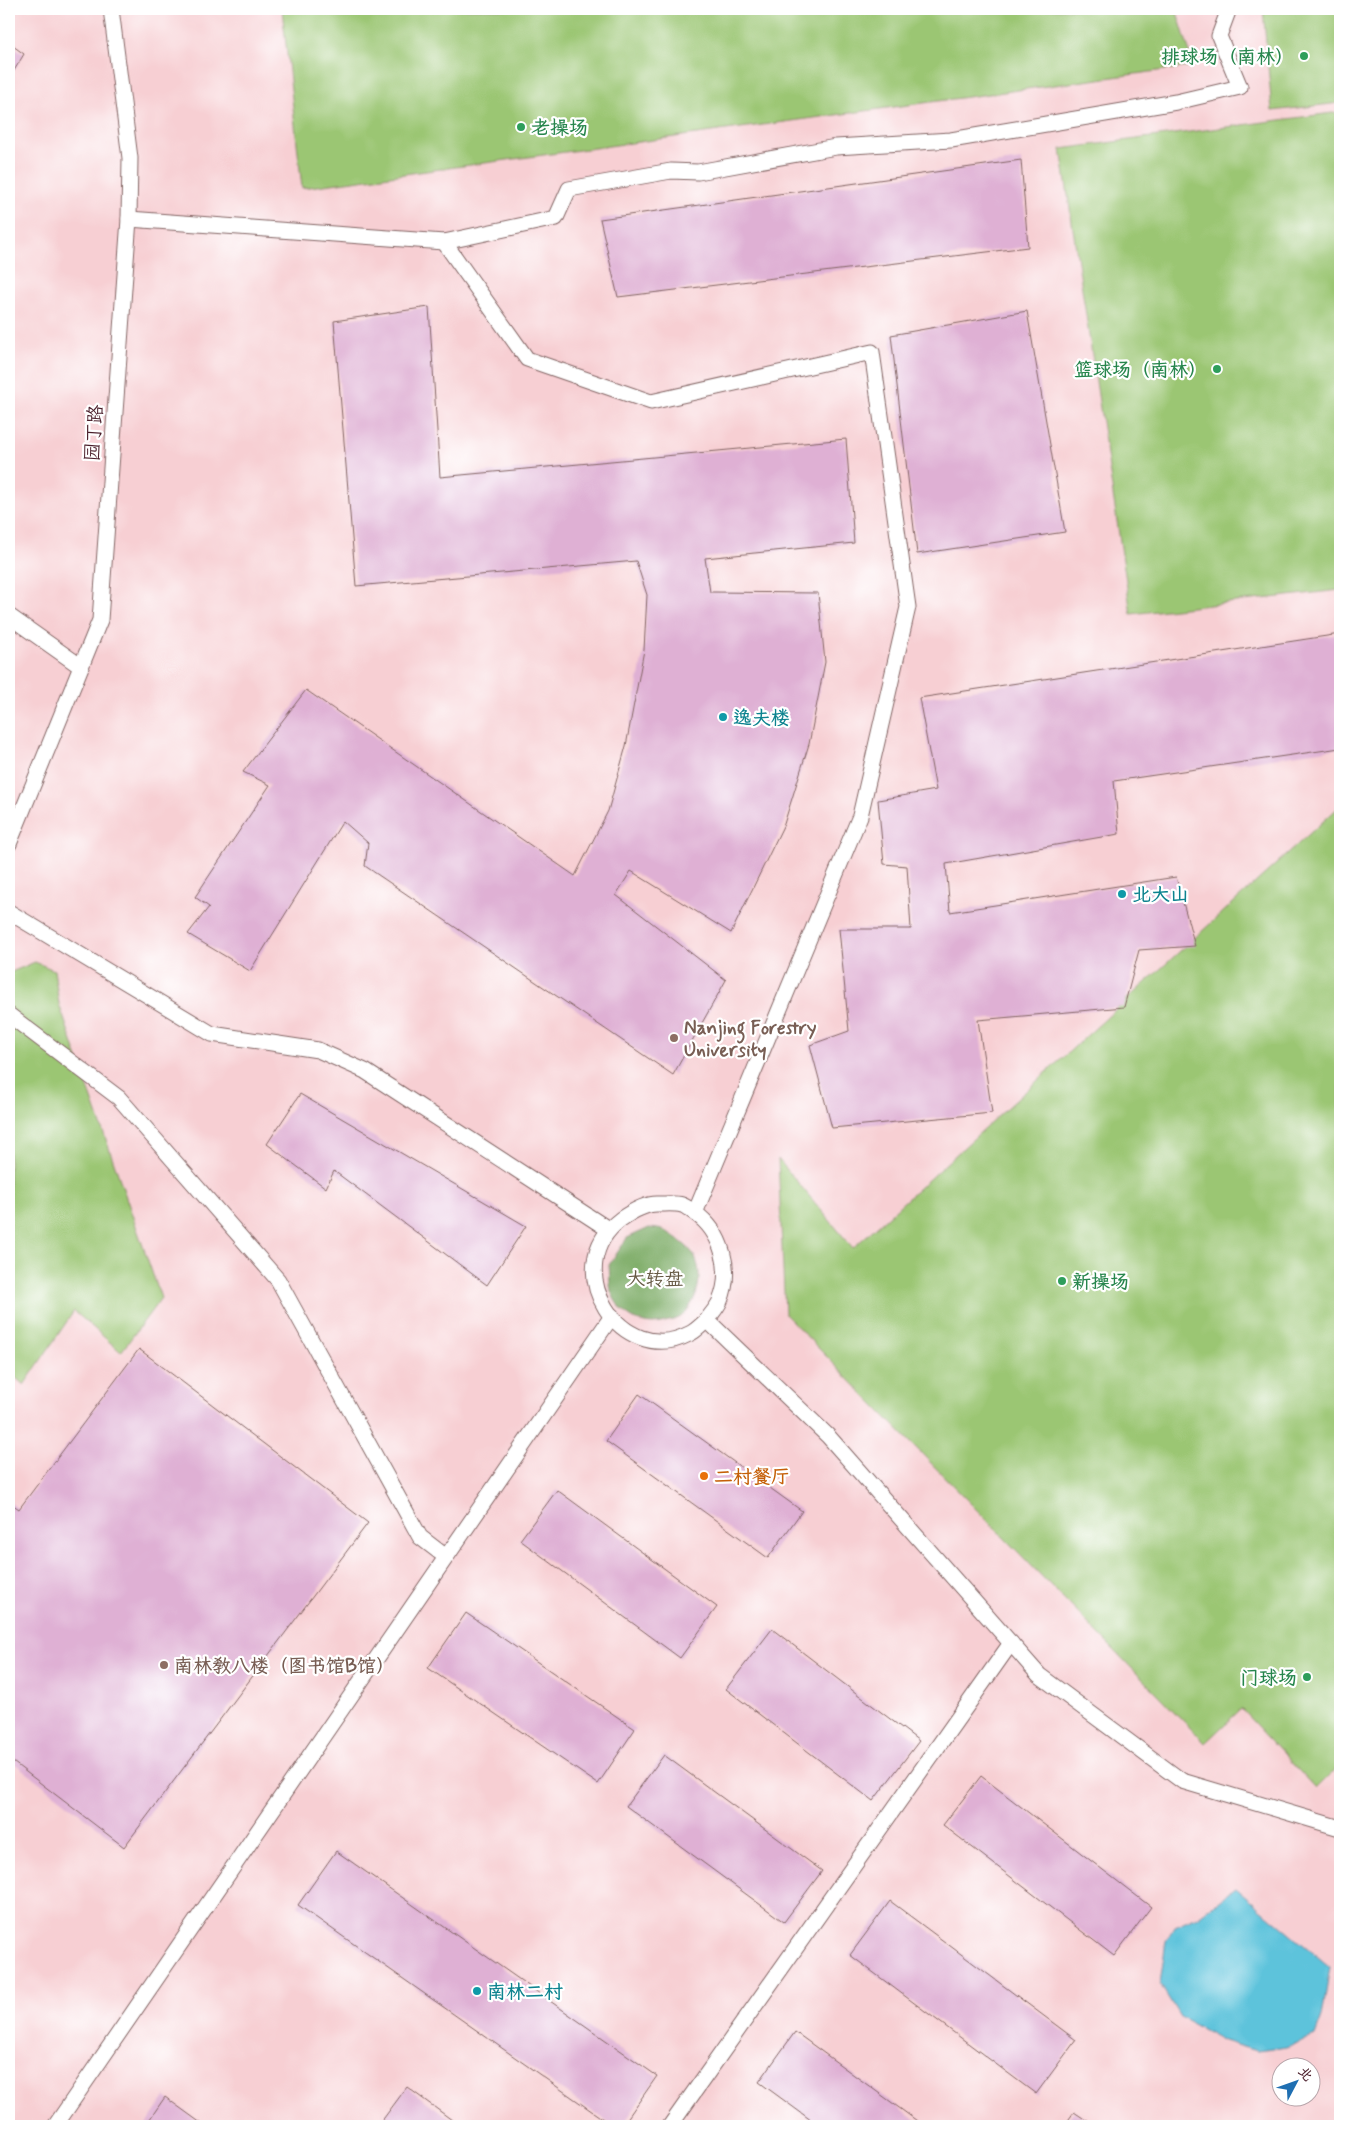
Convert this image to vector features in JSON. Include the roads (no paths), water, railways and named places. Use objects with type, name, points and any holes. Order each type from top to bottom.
[{"type":"lane","name":"园丁路","points":[[9,844],[100,620],[129,219],[130,158],[111,9]]},
{"type":"lane","points":[[129,219],[444,242],[556,218],[569,189],[671,171],[698,172],[836,147],[951,140],[1176,102],[1240,87],[1219,36],[1229,9]]},
{"type":"lane","points":[[444,242],[527,360],[651,402],[872,352],[908,607],[860,816],[695,1214]]},
{"type":"lane","points":[[9,616],[80,666]]},
{"type":"lane","points":[[9,912],[212,1034],[318,1050],[365,1071],[608,1229]]},
{"type":"lane","points":[[9,1015],[119,1098],[278,1280],[420,1537],[446,1557]]},
{"type":"lane","points":[[656,1203],[683,1205],[708,1223],[722,1246],[725,1272],[720,1301],[707,1320],[690,1334],[671,1340],[647,1340],[624,1329],[603,1306],[594,1281],[596,1252],[608,1229],[631,1212],[656,1203]]},
{"type":"lane","points":[[55,2126],[612,1316]]},
{"type":"lane","points":[[707,1320],[828,1436],[1039,1675],[1182,1781],[1340,1828]]},
{"type":"lane","points":[[670,2126],[1011,1643]]},
{"type":"water","points":[[1236,1888],[1330,1967],[1322,2017],[1315,2036],[1287,2047],[1257,2051],[1224,2041],[1180,2017],[1160,1984],[1166,1941],[1174,1927],[1197,1917]]},
{"type":"place","name":"排球场（南林）","points":[[1304,56]]},
{"type":"place","name":"老操场","points":[[521,127]]},
{"type":"place","name":"篮球场（南林）","points":[[1217,369]]},
{"type":"place","name":"逸夫楼","points":[[723,717]]},
{"type":"place","name":"北大山","points":[[1122,894]]},
{"type":"place","name":"Nanjing Forestry University","points":[[674,1038]]},
{"type":"place","name":"新操场","points":[[1062,1281]]},
{"type":"place","name":"二村餐厅","points":[[704,1476]]},
{"type":"place","name":"南林教八楼（图书馆B馆）","points":[[164,1665]]},
{"type":"place","name":"门球场","points":[[1307,1677]]},
{"type":"place","name":"南林二村","points":[[477,1991]]},
{"type":"park label","name":"大转盘","points":[[655,1278]]}]
